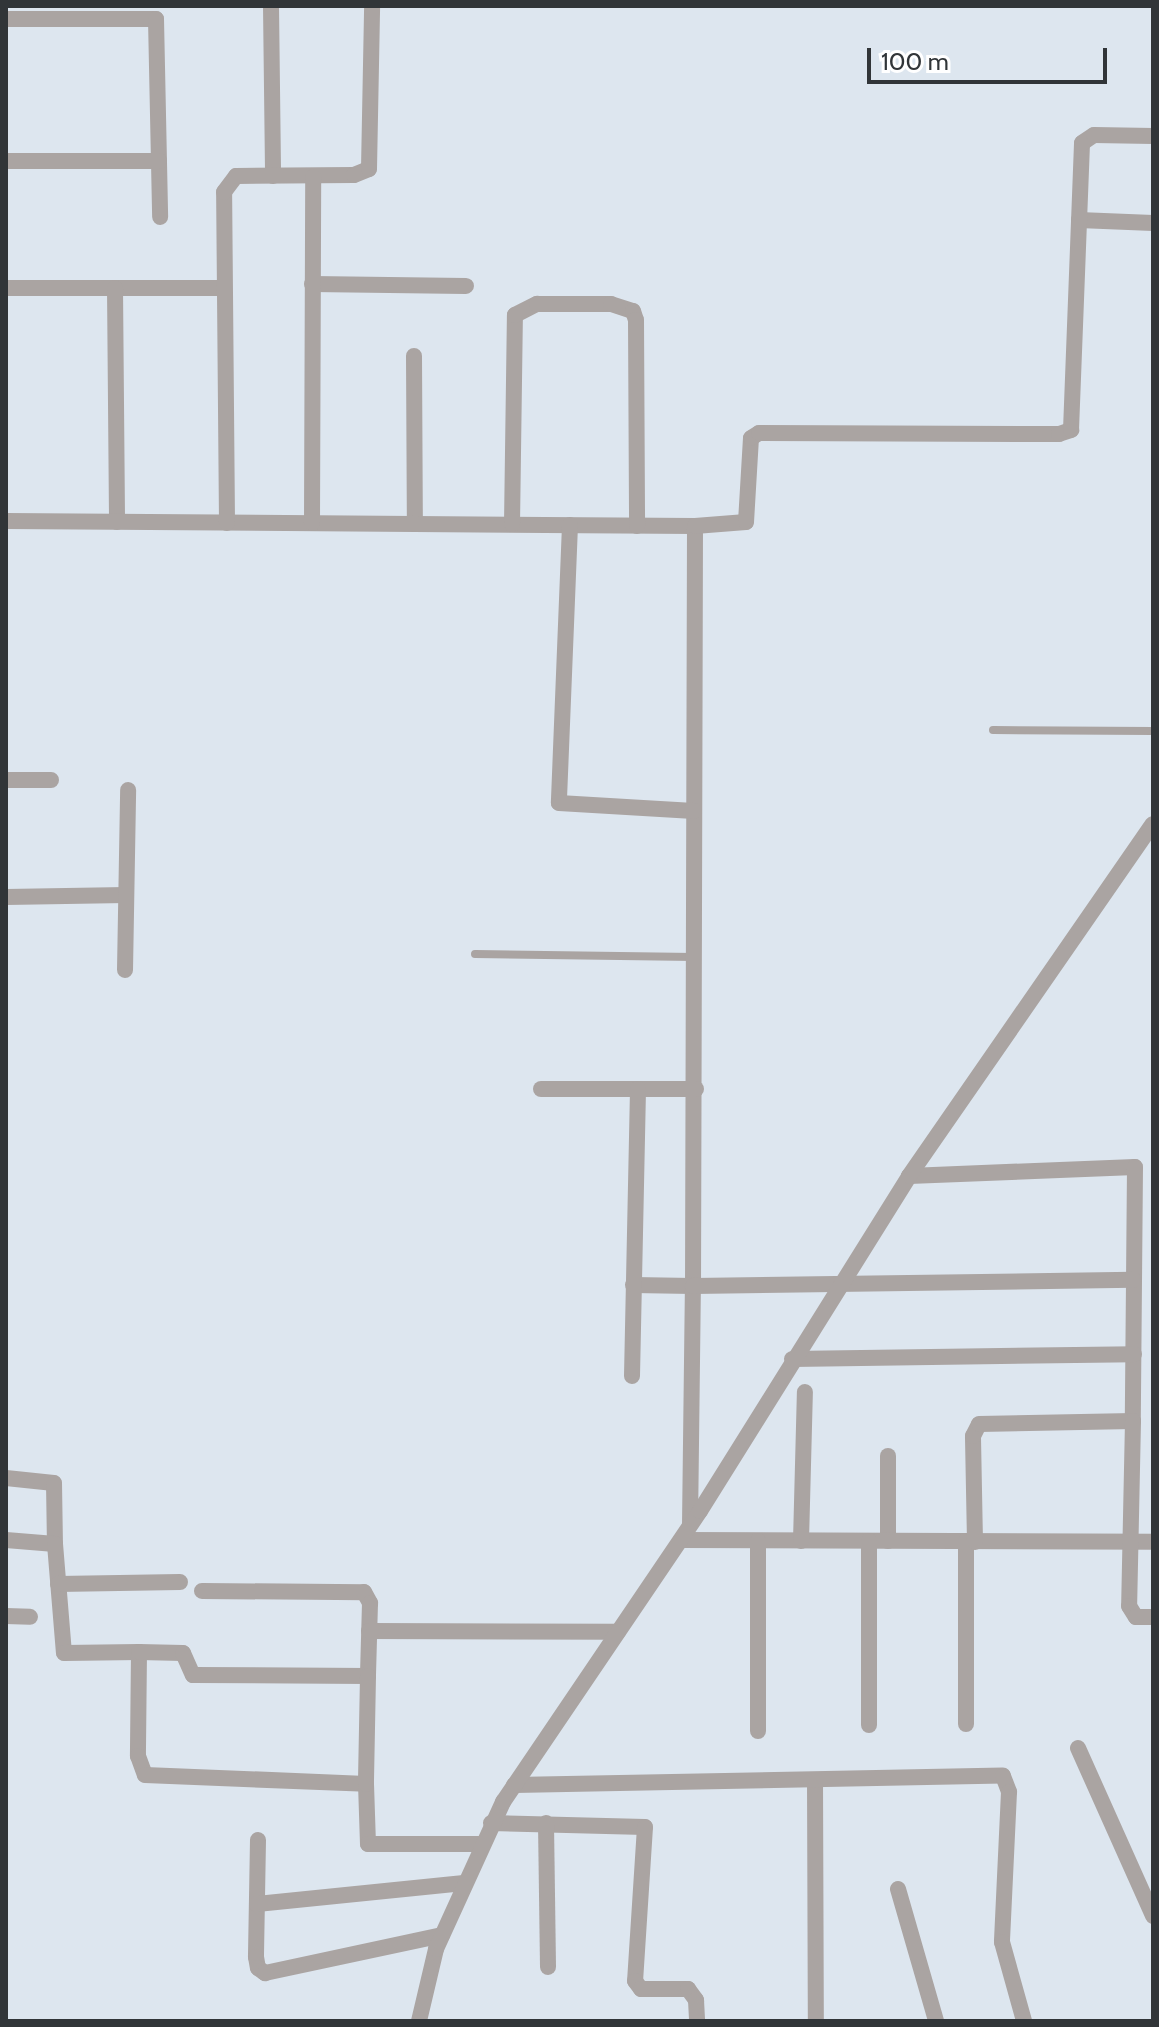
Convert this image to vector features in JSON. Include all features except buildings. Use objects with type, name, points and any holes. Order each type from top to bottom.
[{"type":"street","points":[[271,6],[273,176]]},
{"type":"street","points":[[227,523],[222,288],[227,182],[236,176],[313,177],[364,174],[369,169],[372,6]]},
{"type":"street","points":[[6,19],[156,12],[160,217]]},
{"type":"street","points":[[6,521],[637,526],[746,522],[751,438],[759,433],[1067,433],[1073,424],[1082,143],[1094,135],[1153,136]]},
{"type":"street","points":[[6,161],[159,161]]},
{"type":"street","points":[[312,523],[313,177]]},
{"type":"street","points":[[1079,220],[1153,223]]},
{"type":"street","points":[[312,284],[466,286]]},
{"type":"street","points":[[6,288],[222,288]]},
{"type":"street","points":[[115,288],[117,522]]},
{"type":"street","points":[[512,524],[512,323],[525,307],[537,304],[597,304],[623,305],[636,320],[637,526]]},
{"type":"street","points":[[414,356],[415,524]]},
{"type":"street","points":[[570,525],[559,803],[694,811]]},
{"type":"street","points":[[685,1534],[696,1089],[695,526]]},
{"type":"street","points":[[6,780],[51,780]]},
{"type":"street","points":[[125,970],[128,790]]},
{"type":"street","points":[[419,2021],[442,1935],[491,1823],[514,1785],[685,1534],[909,1176],[1153,824]]},
{"type":"street","points":[[6,897],[126,895]]},
{"type":"street","points":[[541,1089],[696,1089]]},
{"type":"street","points":[[632,1376],[638,1089]]},
{"type":"street","points":[[1135,1167],[1133,1421],[1128,1542],[1131,1613],[1153,1617]]},
{"type":"street","points":[[909,1176],[1153,1167]]},
{"type":"street","points":[[633,1285],[1133,1280]]},
{"type":"street","points":[[792,1359],[1134,1354]]},
{"type":"street","points":[[801,1541],[805,1392]]},
{"type":"street","points":[[966,1724],[973,1436],[979,1424],[1133,1421]]},
{"type":"street","points":[[888,1456],[888,1541]]},
{"type":"street","points":[[6,1478],[54,1483],[55,1544],[64,1653],[183,1653],[193,1675],[368,1676]]},
{"type":"street","points":[[685,1534],[758,1541],[1153,1542]]},
{"type":"street","points":[[6,1540],[55,1544]]},
{"type":"street","points":[[758,1541],[758,1731]]},
{"type":"street","points":[[869,1541],[869,1725]]},
{"type":"street","points":[[58,1584],[180,1582]]},
{"type":"street","points":[[202,1591],[364,1592],[370,1603],[366,1784],[368,1844],[482,1844]]},
{"type":"street","points":[[6,1616],[30,1617]]},
{"type":"street","points":[[369,1631],[618,1632]]},
{"type":"street","points":[[139,1652],[138,1756],[145,1775],[366,1784]]},
{"type":"street","points":[[1078,1748],[1153,1916]]},
{"type":"street","points":[[514,1785],[1003,1776],[1009,1792],[1002,1942],[1024,2021]]},
{"type":"street","points":[[815,1780],[816,2021]]},
{"type":"street","points":[[491,1823],[645,1827],[635,1981],[641,1989],[688,1989],[696,2000],[697,2021]]},
{"type":"street","points":[[546,1823],[548,1967]]},
{"type":"street","points":[[258,1840],[256,1957],[258,1968],[265,1973],[442,1935]]},
{"type":"street","points":[[257,1904],[464,1883]]},
{"type":"street","points":[[898,1889],[936,2021]]},
{"type":"lane","points":[[993,730],[1153,731]]},
{"type":"lane","points":[[475,954],[695,957]]}]
